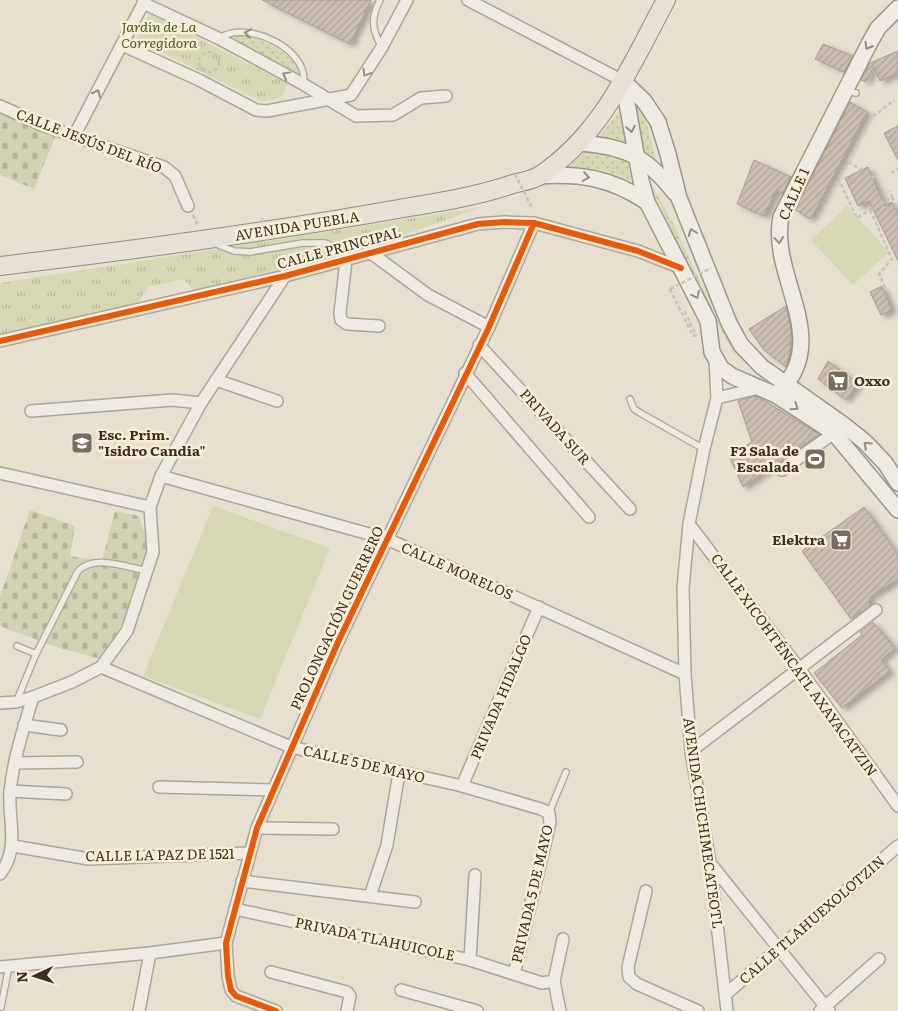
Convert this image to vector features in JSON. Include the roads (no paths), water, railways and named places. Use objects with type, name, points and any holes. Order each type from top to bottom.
[{"type":"main road","name":"AVENIDA PUEBLA","points":[[0,266],[206,241],[475,196],[538,176],[579,143],[610,103],[666,0]]},
{"type":"main road","name":"CALLE 1","points":[[776,394],[787,383],[799,364],[801,336],[780,247],[778,230],[786,207],[850,92],[878,28],[898,8]]},
{"type":"main road","points":[[622,81],[647,202],[708,322],[715,360],[727,373],[776,394],[834,433],[896,501]]},
{"type":"main road","points":[[622,81],[644,101],[658,122],[668,154],[678,198],[734,333],[752,358],[864,442],[885,462],[898,483]]},
{"type":"main road","points":[[579,143],[599,144],[636,155],[660,174],[678,198]]},
{"type":"main road","points":[[538,176],[575,175],[604,180],[625,188],[647,202]]},
{"type":"main road","points":[[711,343],[734,333]]},
{"type":"street","points":[[122,45],[199,80],[256,110],[267,112],[351,95],[382,47],[407,0]]},
{"type":"street","points":[[468,0],[622,81]]},
{"type":"street","points":[[74,136],[144,2],[220,39],[303,84],[356,116],[394,114],[421,98],[446,96]]},
{"type":"street","name":"CALLE JESÚS DEL RÍO","points":[[0,106],[42,126],[164,167],[175,176],[188,206]]},
{"type":"street","name":"CALLE PRINCIPAL","points":[[0,341],[285,276],[478,224],[504,222],[534,223],[638,251],[681,268]]},
{"type":"street","name":"PROLONGACIÓN GUERRERO","points":[[276,1011],[236,996],[231,990],[226,942],[257,828],[291,747],[489,327],[534,223]]},
{"type":"street","points":[[371,253],[428,295],[489,327]]},
{"type":"street","points":[[352,258],[340,313],[341,320],[347,324],[379,326]]},
{"type":"street","points":[[0,704],[32,697],[72,682],[101,667],[128,631],[152,552],[150,507],[161,476],[201,403],[285,276]]},
{"type":"street","name":"PRIVADA SUR","points":[[480,345],[630,509]]},
{"type":"street","name":"AVENIDA CHICHIMECATEOTL","points":[[715,360],[717,398],[704,449],[689,524],[683,588],[685,674],[691,751],[710,862],[727,1011]]},
{"type":"street","points":[[466,373],[589,518]]},
{"type":"street","points":[[216,380],[277,402]]},
{"type":"street","points":[[717,398],[761,387]]},
{"type":"street","points":[[31,411],[172,400],[201,403]]},
{"type":"street","points":[[782,470],[834,433]]},
{"type":"street","points":[[0,473],[150,507]]},
{"type":"street","name":"CALLE MORELOS","points":[[161,476],[387,540],[685,674]]},
{"type":"street","name":"CALLE XICOHTÉNCATL AXAYACATZIN","points":[[689,524],[798,667],[898,806]]},
{"type":"street","name":"PRIVADA HIDALGO","points":[[462,786],[539,607]]},
{"type":"street","points":[[691,751],[798,667],[876,610]]},
{"type":"street","name":"CALLE 5 DE MAYO","points":[[101,667],[291,747],[462,786],[549,813]]},
{"type":"street","points":[[0,874],[9,861],[13,846],[10,791],[32,697]]},
{"type":"street","points":[[24,725],[61,730]]},
{"type":"street","points":[[16,763],[77,762]]},
{"type":"street","points":[[370,896],[387,845],[399,773]]},
{"type":"street","points":[[159,787],[273,790]]},
{"type":"street","points":[[10,791],[66,794]]},
{"type":"street","name":"PRIVADA 5 DE MAYO","points":[[514,974],[550,823],[549,813]]},
{"type":"street","points":[[257,828],[333,829]]},
{"type":"street","name":"CALLE LA PAZ DE 1521","points":[[13,846],[89,859],[249,853]]},
{"type":"street","name":"CALLE TLAHUEXOLOTZIN","points":[[726,994],[898,846]]},
{"type":"street","points":[[710,862],[780,948],[824,1009],[879,959]]},
{"type":"street","points":[[470,960],[475,874]]},
{"type":"street","points":[[242,881],[414,902]]},
{"type":"street","points":[[646,891],[628,967],[629,977],[637,984],[698,1011]]},
{"type":"street","name":"PRIVADA TLAHUICOLE","points":[[235,909],[470,960],[542,983],[554,981]]},
{"type":"street","points":[[560,1011],[554,981],[563,939]]},
{"type":"street","points":[[5,966],[150,953],[226,942]]},
{"type":"street","points":[[139,1011],[150,953]]},
{"type":"street","points":[[271,972],[346,992],[350,996],[347,1011]]},
{"type":"street","points":[[401,990],[478,1011]]},
{"type":"lane","points":[[380,0],[375,10],[373,33],[382,47]]},
{"type":"lane","points":[[220,39],[233,32],[251,33],[273,40],[289,50],[300,66],[304,79],[303,84]]},
{"type":"lane","points":[[206,241],[234,251],[250,252],[303,244],[325,244],[352,258]]},
{"type":"lane","points":[[630,399],[634,408],[642,414],[704,449]]},
{"type":"lane","points":[[16,702],[36,654],[78,571],[85,564],[97,562],[147,571]]},
{"type":"lane","points":[[17,646],[36,654]]},
{"type":"lane","points":[[549,813],[566,772]]},
{"type":"lane","points":[[1,1007],[5,966]]},
{"type":"place","name":"Oxxo","points":[[838,381]]},
{"type":"place","name":"Esc. Prim. \"Isidro Candia\"","points":[[82,443]]},
{"type":"place","name":"F2 Sala de Escalada","points":[[815,459]]},
{"type":"place","name":"Elektra","points":[[841,540]]},
{"type":"park label","name":"Jardín de La Corregidora","points":[[159,36]]}]
